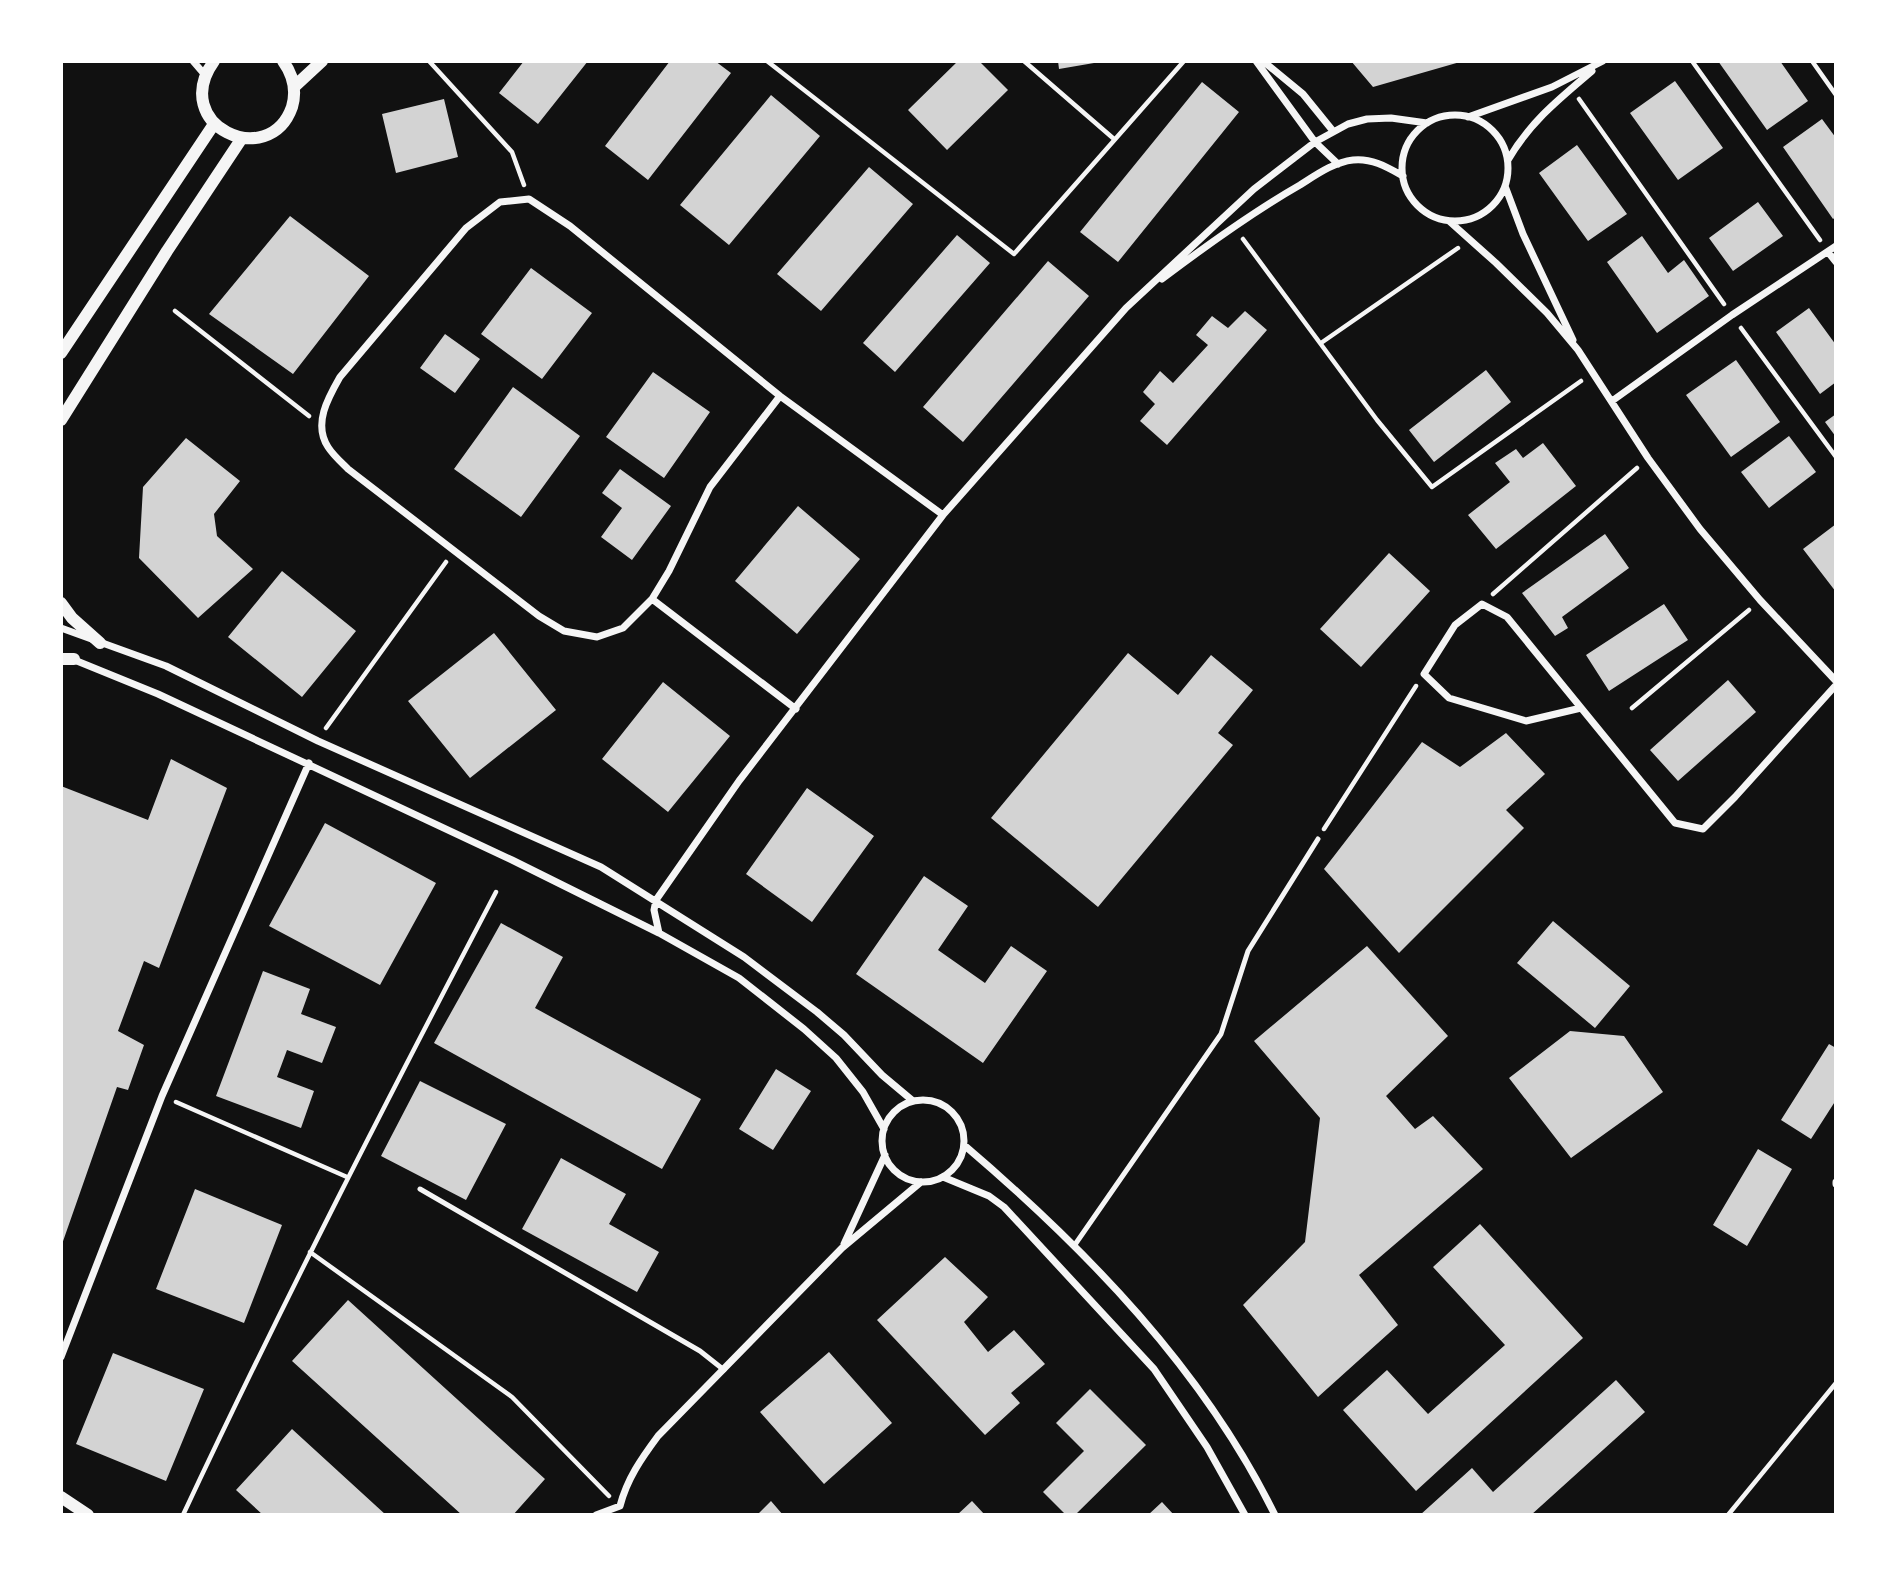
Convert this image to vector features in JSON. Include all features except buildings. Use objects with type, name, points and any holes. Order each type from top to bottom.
[{"type":"street","points":[[193,61],[205,75]]},
{"type":"street","points":[[214,61],[205,75],[202,88],[206,113],[214,124],[232,136],[243,138],[257,138],[270,133],[281,125],[289,114],[294,101],[295,86],[283,61]]},
{"type":"street","points":[[295,86],[323,61]]},
{"type":"street","points":[[1255,61],[1315,142],[1338,164]]},
{"type":"street","points":[[1263,61],[1303,94],[1333,131]]},
{"type":"street","points":[[1508,160],[1495,132],[1482,122],[1454,115],[1440,117],[1415,133],[1402,161],[1403,176],[1408,192],[1418,206],[1433,216],[1466,220],[1482,213],[1496,202],[1505,186],[1508,160],[1522,136],[1603,61]]},
{"type":"street","points":[[1468,117],[1552,87],[1603,61]]},
{"type":"street","points":[[659,933],[654,910],[656,900],[739,781],[943,514],[1126,308],[1254,189],[1315,142],[1333,131],[1367,119],[1405,119],[1427,123]]},
{"type":"street","points":[[61,353],[214,124]]},
{"type":"street","points":[[61,420],[167,251],[243,138]]},
{"type":"street","points":[[1126,308],[1234,226],[1338,164],[1352,160],[1369,160],[1385,165],[1403,176]]},
{"type":"street","points":[[1505,186],[1537,266],[1578,350]]},
{"type":"street","points":[[780,396],[710,487],[652,598],[623,628],[597,637],[564,631],[539,616],[348,469],[327,446],[322,422],[326,402],[340,377],[466,228],[500,202],[529,199],[570,226],[780,396],[943,514]]},
{"type":"street","points":[[1449,220],[1531,296],[1578,350],[1648,458],[1700,529],[1836,683],[1735,797],[1703,829],[1675,823],[1507,617],[1482,604],[1455,625],[1424,674],[1449,698],[1526,721],[1581,708]]},
{"type":"street","points":[[1612,401],[1732,315],[1836,246]]},
{"type":"street","points":[[1829,252],[1836,261]]},
{"type":"street","points":[[652,598],[796,709]]},
{"type":"street","points":[[61,603],[72,618],[100,643]]},
{"type":"street","points":[[61,628],[166,666],[330,746],[601,867],[744,957],[817,1012],[844,1035],[882,1075],[914,1101]]},
{"type":"street","points":[[65,658],[158,694],[512,859],[659,933],[739,978],[836,1058],[863,1092],[884,1129]]},
{"type":"street","points":[[61,1357],[162,1096],[309,764]]},
{"type":"street","points":[[914,1101],[939,1103],[950,1110],[963,1132],[964,1145],[958,1163],[943,1177],[932,1181],[909,1180],[899,1174],[885,1155],[882,1142],[884,1129],[891,1116],[914,1101]]},
{"type":"street","points":[[964,1145],[1023,1195],[1136,1311],[1193,1380],[1253,1472],[1275,1515]]},
{"type":"street","points":[[842,1248],[885,1155]]},
{"type":"street","points":[[943,1177],[989,1196],[1004,1207],[1154,1369],[1207,1447],[1245,1515]]},
{"type":"street","points":[[596,1515],[621,1511],[625,1487],[658,1436],[842,1248],[921,1182]]},
{"type":"street","points":[[61,1497],[88,1515]]},
{"type":"lane","points":[[1074,1246],[1221,1034],[1248,951],[1318,839]]},
{"type":"lane","points":[[420,1189],[700,1351],[724,1370]]},
{"type":"path","points":[[767,61],[1014,254],[1184,61]]},
{"type":"path","points":[[1024,61],[1114,139]]},
{"type":"path","points":[[1692,61],[1829,252]]},
{"type":"path","points":[[1812,61],[1836,94]]},
{"type":"path","points":[[432,62],[512,152],[529,199]]},
{"type":"path","points":[[1571,88],[1836,457]]},
{"type":"path","points":[[1234,226],[1377,420],[1432,487],[1593,372]]},
{"type":"path","points":[[1321,343],[1471,240]]},
{"type":"path","points":[[175,311],[308,415],[322,422]]},
{"type":"path","points":[[1482,604],[1648,458]]},
{"type":"path","points":[[325,729],[456,550]]},
{"type":"path","points":[[1632,708],[1760,600]]},
{"type":"path","points":[[1318,839],[1424,674]]},
{"type":"path","points":[[183,1515],[347,1177],[496,892]]},
{"type":"path","points":[[162,1096],[347,1177]]},
{"type":"path","points":[[310,1252],[512,1397],[621,1511]]},
{"type":"path","points":[[1728,1515],[1836,1383]]}]
